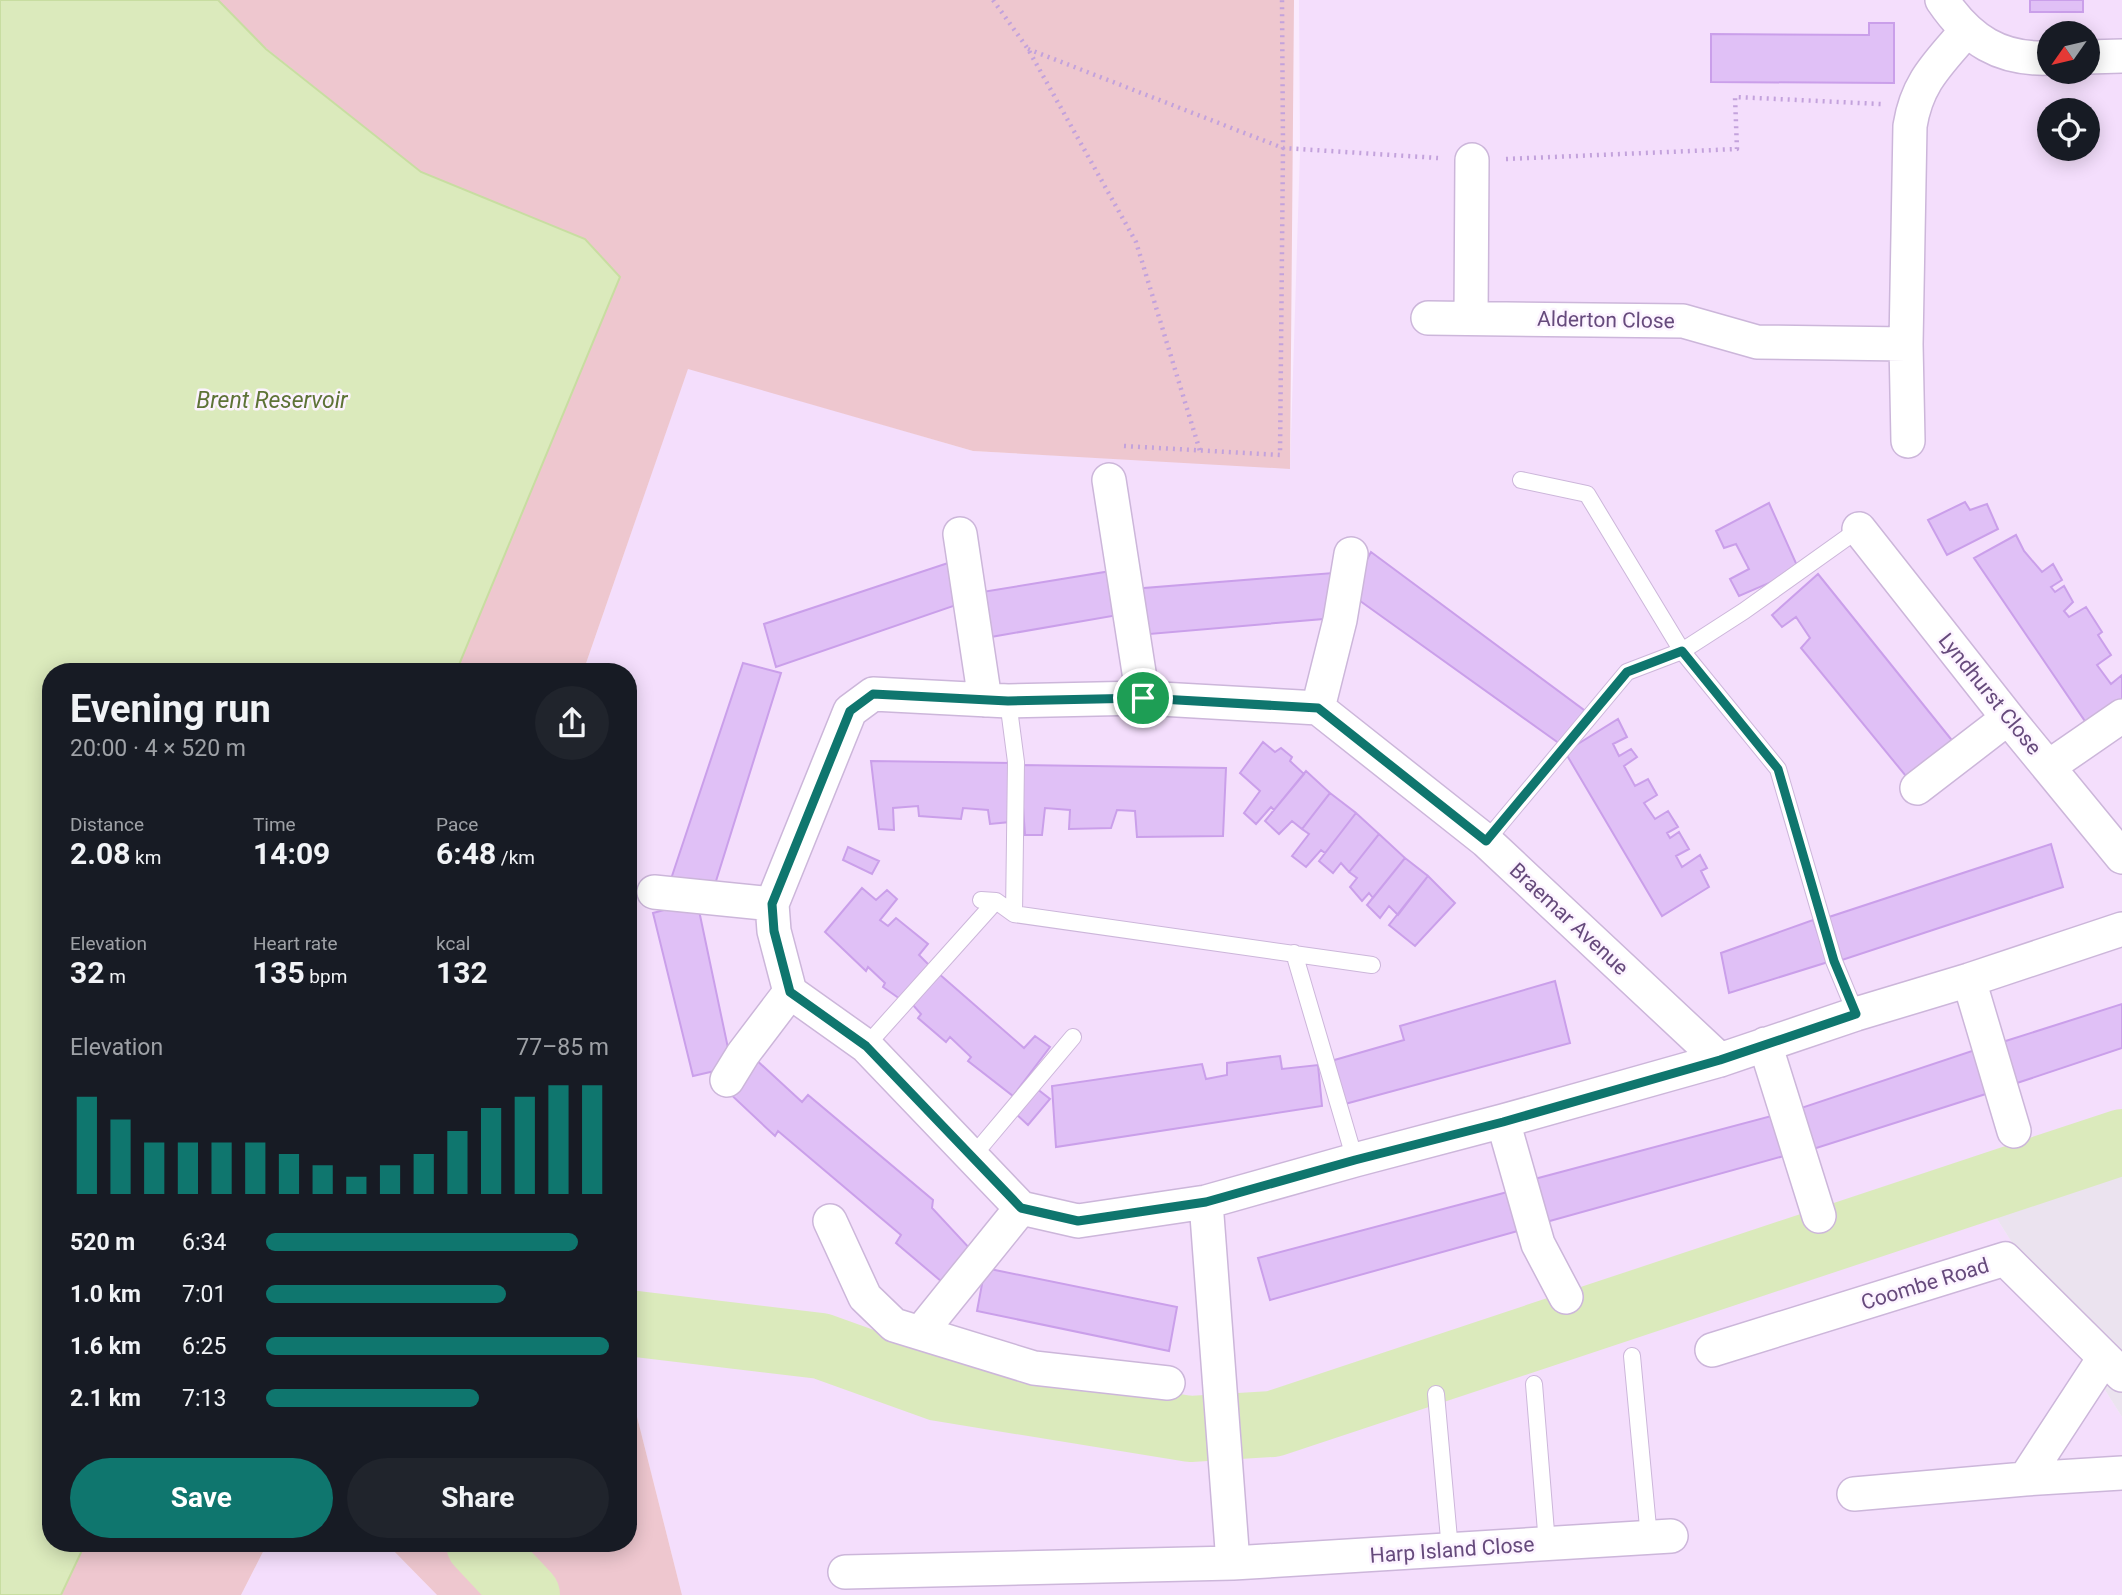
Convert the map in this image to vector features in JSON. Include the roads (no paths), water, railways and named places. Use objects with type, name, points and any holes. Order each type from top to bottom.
[{"type":"street","points":[[1941,0],[1966,31],[1999,51],[2037,59]]},
{"type":"street","points":[[1908,441],[1906,344],[1910,127],[1913,106],[1921,88],[1966,31]]},
{"type":"street","points":[[2100,56],[2122,55]]},
{"type":"street","points":[[1471,318],[1472,160]]},
{"type":"street","name":"Alderton Close","points":[[1428,318],[1683,321],[1758,342],[1906,344]]},
{"type":"street","points":[[1109,480],[1143,698]]},
{"type":"street","name":"Lyndhurst Close","points":[[1859,529],[2122,857]]},
{"type":"street","points":[[960,534],[997,700]]},
{"type":"street","points":[[1351,554],[1340,620],[1318,708],[1143,698],[997,700],[873,694],[850,711],[772,904],[774,931],[790,992],[866,1046],[1021,1208],[1078,1221],[1206,1202],[1720,1060],[2122,929]]},
{"type":"street","name":"Braemar Avenue","points":[[1318,708],[1486,841],[1720,1060]]},
{"type":"street","points":[[2048,767],[2122,716]]},
{"type":"street","points":[[1917,788],[2008,718]]},
{"type":"street","points":[[654,892],[772,904]]},
{"type":"street","points":[[1969,980],[2014,1130]]},
{"type":"street","points":[[727,1080],[743,1054],[790,992]]},
{"type":"street","points":[[1765,1044],[1819,1216]]},
{"type":"street","points":[[1503,1122],[1538,1244],[1566,1297]]},
{"type":"street","points":[[1206,1202],[1233,1563]]},
{"type":"street","points":[[920,1333],[1021,1208]]},
{"type":"street","points":[[830,1221],[865,1297],[894,1325],[1034,1368],[1168,1383]]},
{"type":"street","name":"Coombe Road","points":[[1712,1350],[2005,1259],[2113,1366],[2025,1479]]},
{"type":"street","points":[[1854,1494],[2122,1473]]},
{"type":"street","name":"Harp Island Close","points":[[845,1572],[1233,1563],[1660,1537]]},
{"type":"lane","points":[[1521,480],[1587,494],[1682,651],[1778,769],[1834,961],[1856,1014]]},
{"type":"lane","points":[[1486,841],[1627,672],[1682,651],[1801,572],[1859,529]]},
{"type":"lane","points":[[997,700],[1016,762],[1014,914]]},
{"type":"lane","points":[[866,1046],[988,900],[1014,914],[1372,965]]},
{"type":"lane","points":[[1294,953],[1355,1160]]},
{"type":"lane","points":[[972,1157],[1073,1037]]},
{"type":"lane","points":[[1632,1356],[1660,1537]]},
{"type":"lane","points":[[1534,1384],[1546,1544]]},
{"type":"lane","points":[[1436,1394],[1450,1550]]},
{"type":"water","name":"Brent Reservoir","points":[[0,0],[218,0],[266,49],[421,172],[585,239],[620,277],[460,663],[42,663],[42,1552],[81,1552],[61,1595],[0,1595]]},
{"type":"waterway","points":[[637,1324],[821,1346],[938,1388],[1190,1429],[1273,1424],[2122,1142]]},
{"type":"waterway","points":[[487,1552],[527,1595]]}]
